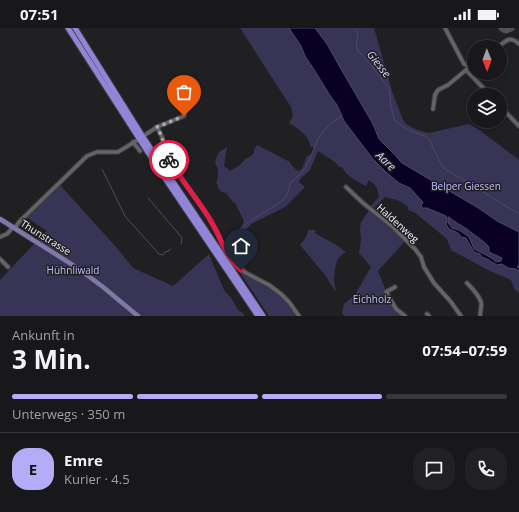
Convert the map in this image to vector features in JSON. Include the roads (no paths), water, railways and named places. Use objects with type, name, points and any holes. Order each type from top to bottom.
[{"type":"highway","points":[[68,28],[156,165],[258,316]]},
{"type":"highway","points":[[75,28],[160,162],[263,316]]},
{"type":"highway","points":[[249,303],[254,316]]},
{"type":"main road","name":"Thunstrasse","points":[[0,219],[79,269],[138,316]]},
{"type":"street","points":[[433,109],[435,95],[438,90],[448,85],[467,68],[445,28]]},
{"type":"street","points":[[507,40],[514,39],[519,44]]},
{"type":"street","points":[[477,80],[484,88]]},
{"type":"street","points":[[145,135],[157,127],[184,116],[185,108]]},
{"type":"street","points":[[507,113],[519,126]]},
{"type":"street","points":[[157,127],[162,137],[168,159],[211,221],[229,257],[241,270],[269,285],[285,298],[299,316]]},
{"type":"street","points":[[0,237],[7,234],[14,228],[87,156],[97,152],[118,152],[135,142],[140,151]]},
{"type":"street","name":"Haldenweg","points":[[346,187],[393,227],[416,249],[421,257],[424,267],[434,283],[461,316]]},
{"type":"street","points":[[0,259],[8,267]]},
{"type":"street","points":[[467,284],[476,293],[481,301],[480,316]]},
{"type":"street","points":[[395,287],[386,292],[396,309],[405,316]]},
{"type":"water","name":"Aare","points":[[289,28],[315,28],[327,44],[373,124],[379,139],[402,163],[480,209],[497,221],[519,232],[519,265],[517,267],[519,268],[519,272],[516,269],[508,268],[502,264],[497,265],[482,257],[480,254],[474,252],[466,238],[461,237],[458,233],[449,229],[446,224],[446,216],[427,208],[422,208],[422,201],[410,188],[399,183],[373,159],[344,121],[337,105],[305,56],[301,46]],"holes":[[[449,217],[484,242],[489,247],[489,252],[502,258],[501,261],[496,262],[490,257],[474,249],[469,237],[459,230],[452,228],[448,223]]]},
{"type":"waterway","name":"Giesse","points":[[354,28],[358,34],[356,44],[358,51],[373,67],[389,88],[391,107],[395,121],[408,130],[425,136],[430,141],[445,169],[519,214]]},
{"type":"waterway","points":[[236,234],[249,222],[285,198],[289,190],[290,183],[302,173],[306,167],[319,137],[325,129],[342,115]]},
{"type":"waterway","points":[[102,169],[125,216],[159,254],[162,255],[170,249]]},
{"type":"waterway","points":[[148,198],[182,238],[181,244]]},
{"type":"park label","name":"Belper Giessen","points":[[466,186]]},
{"type":"park label","name":"Hühnliwald","points":[[73,270]]},
{"type":"park label","name":"Eichholz","points":[[372,299]]}]
